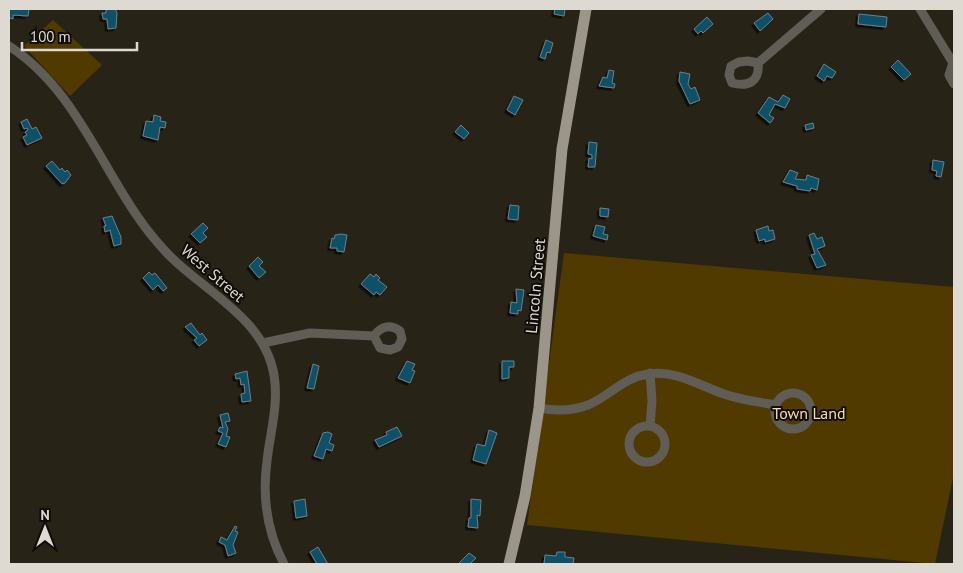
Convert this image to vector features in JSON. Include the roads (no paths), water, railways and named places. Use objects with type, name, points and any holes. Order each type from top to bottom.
[{"type":"main road","name":"Lincoln Street","points":[[509,564],[527,488],[539,408],[562,149],[586,9]]},
{"type":"street","points":[[758,63],[821,9]]},
{"type":"street","points":[[920,9],[954,62],[949,74],[954,84]]},
{"type":"street","name":"West Street","points":[[9,46],[27,58],[65,99],[128,204],[156,242],[250,326],[263,343],[274,375],[276,395],[266,462],[266,512],[275,548],[284,564]]},
{"type":"street","points":[[263,343],[310,333],[374,336]]},
{"type":"street","points":[[539,408],[565,410],[589,405],[628,379],[650,373],[677,374],[723,394],[776,405]]},
{"type":"street","points":[[650,373],[652,401],[650,426]]},
{"type":"street","points":[[797,393],[803,395],[811,405],[811,418],[803,427],[797,429],[785,428],[777,420],[776,405],[785,394],[797,393]]},
{"type":"street","points":[[644,426],[650,426],[661,433],[665,444],[661,456],[650,463],[644,463],[634,458],[630,453],[628,441],[634,431],[644,426]]},
{"type":"park label","name":"Town Land","points":[[809,413]]}]
